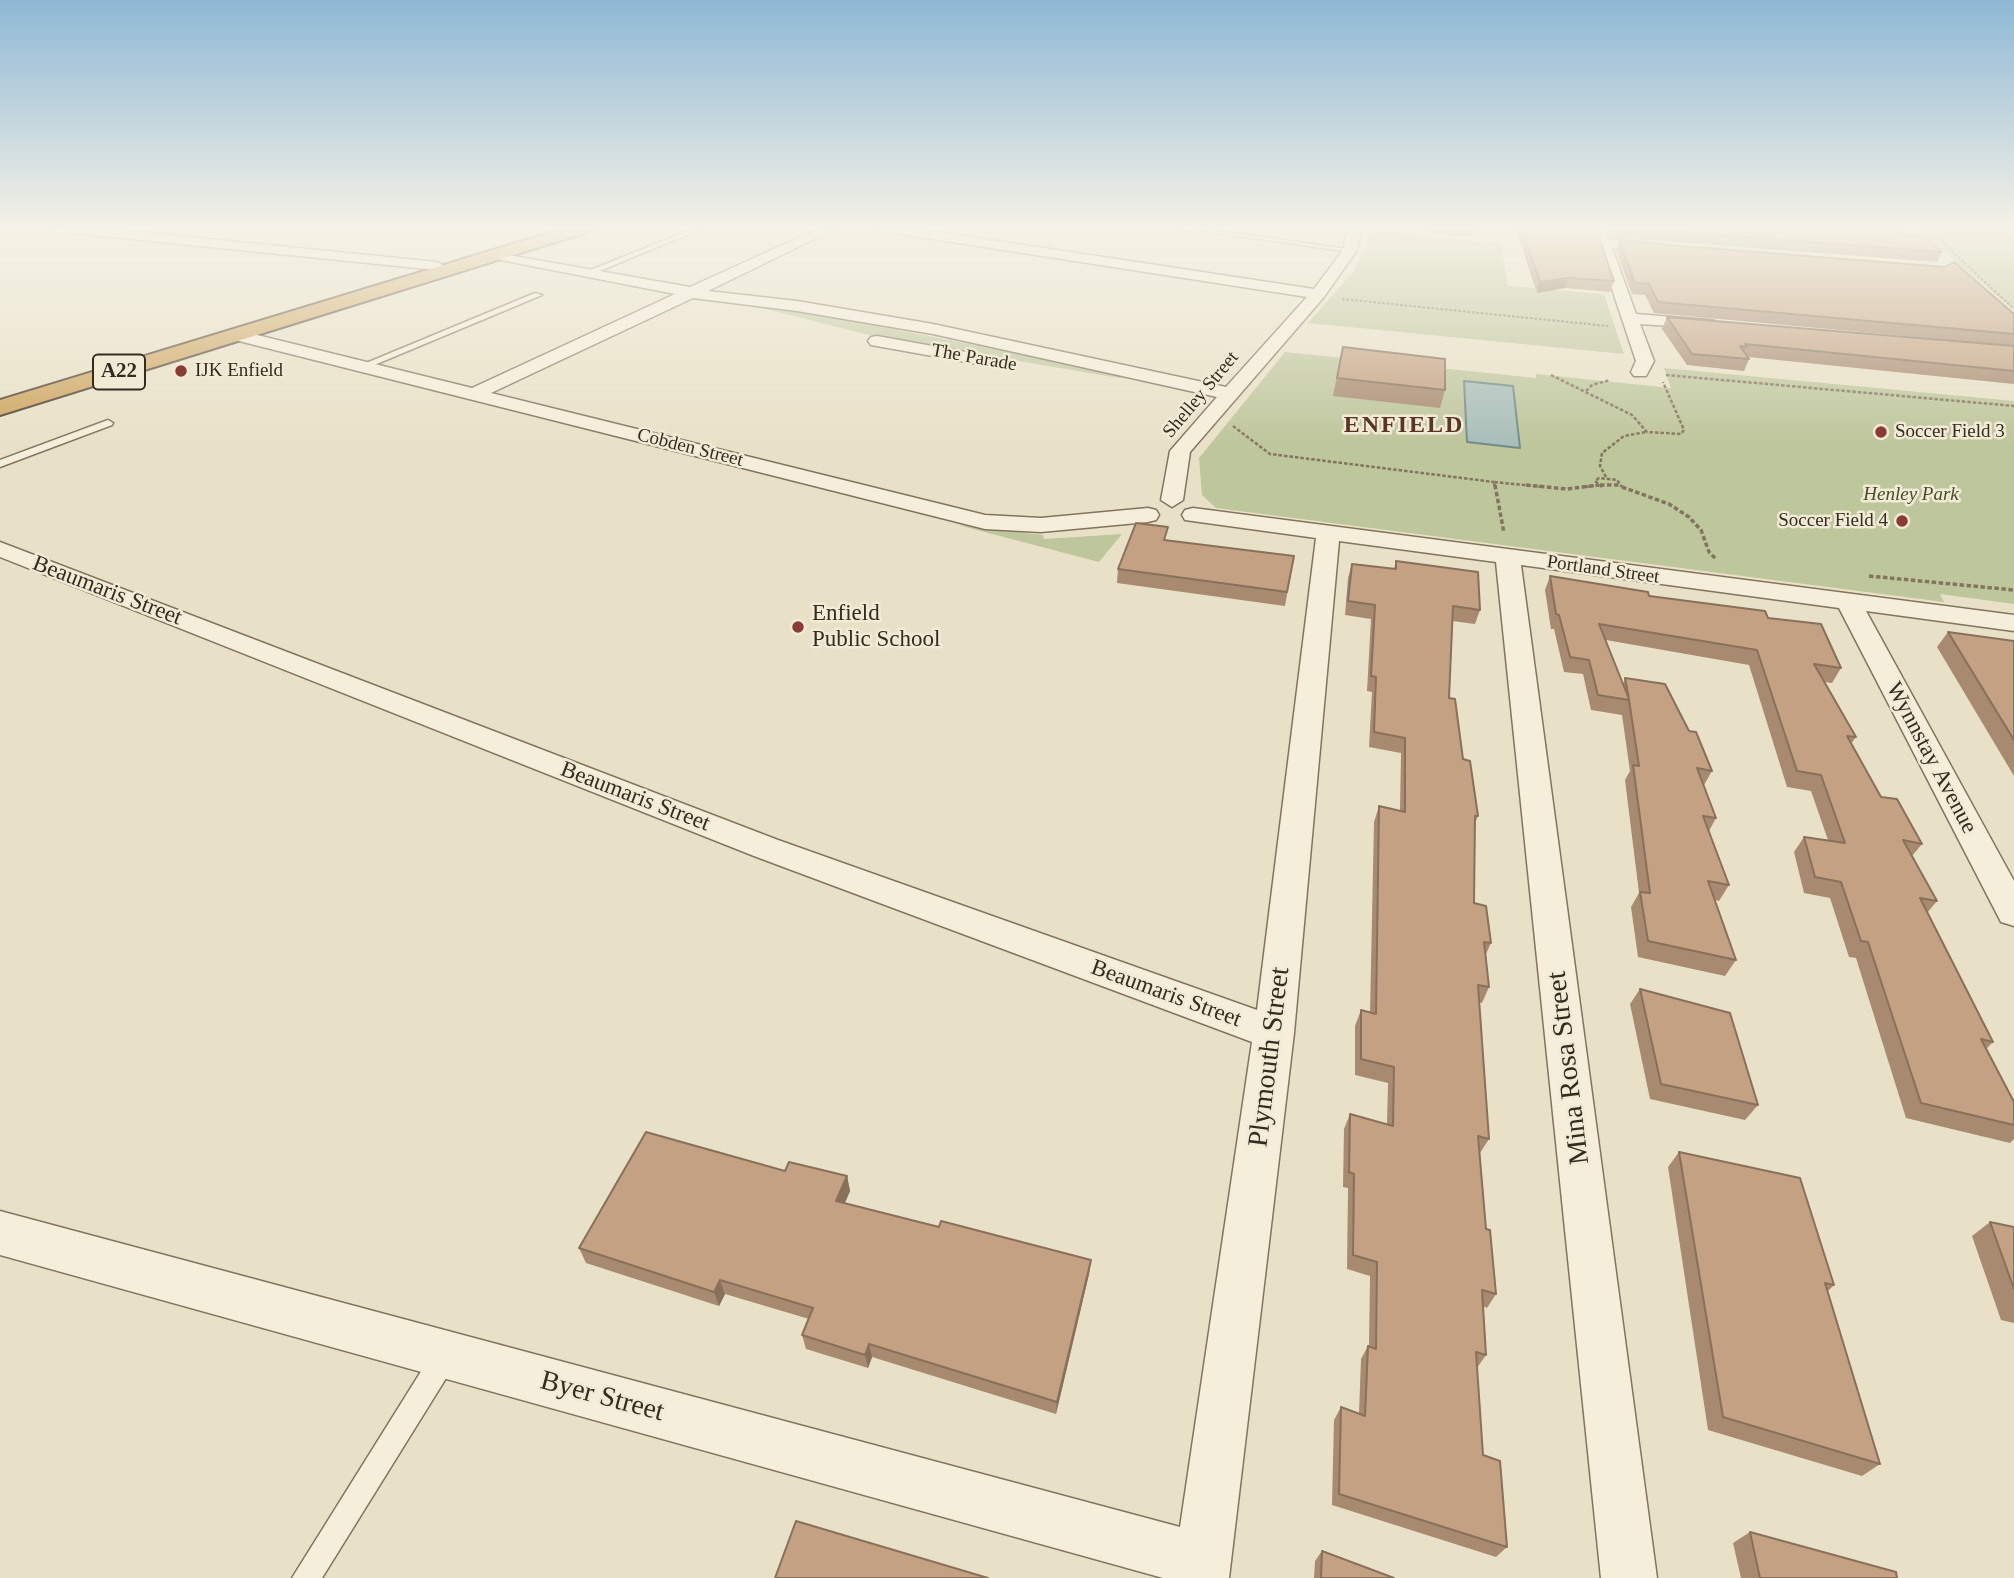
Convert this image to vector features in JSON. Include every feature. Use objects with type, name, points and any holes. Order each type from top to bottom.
[{"type":"highway","name":"A22","points":[[0,397],[325,300]]},
{"type":"highway","name":"A22","points":[[0,408],[351,300]]},
{"type":"street","points":[[476,393],[672,300]]},
{"type":"street","name":"The Parade","points":[[722,300],[816,327]]},
{"type":"street","name":"The Parade","points":[[742,300],[797,306],[933,329],[1230,394]]},
{"type":"street","name":"Shelley Street","points":[[1170,515],[1177,457],[1230,394],[1323,300]]},
{"type":"street","points":[[1618,300],[1624,323],[1645,361],[1640,372]]},
{"type":"street","points":[[1624,323],[1726,326]]},
{"type":"street","name":"Cobden Street","points":[[237,335],[985,522],[1041,525],[1170,515]]},
{"type":"street","name":"The Parade","points":[[852,337],[989,361]]},
{"type":"street","name":"The Parade","points":[[1016,366],[1095,379],[1203,389]]},
{"type":"street","name":"Portland Street","points":[[1170,515],[1328,534],[1506,547],[1736,588],[2014,623]]},
{"type":"street","name":"Plymouth Street","points":[[1202,1570],[1274,1033],[1328,534]]},
{"type":"street","name":"Mina Rosa Street","points":[[1506,547],[1629,1578]]},
{"type":"street","name":"Beaumaris Street","points":[[0,549],[766,848],[1274,1033]]},
{"type":"street","name":"Wynnstay Avenue","points":[[1849,603],[2014,913]]},
{"type":"street","name":"Byer Street","points":[[0,1233],[446,1355],[1202,1570]]},
{"type":"lane","points":[[364,366],[527,300]]},
{"type":"lane","points":[[0,464],[108,423]]},
{"type":"lane","points":[[306,1578],[446,1355]]},
{"type":"path","points":[[1367,300],[1624,323]]},
{"type":"path","points":[[1664,374],[2014,406]]},
{"type":"path","points":[[1551,375],[1632,415],[1647,432]]},
{"type":"path","points":[[1587,391],[1591,385],[1610,380]]},
{"type":"path","points":[[1606,477],[1600,466],[1602,453],[1624,436],[1647,432],[1684,433],[1663,381]]},
{"type":"path","points":[[1211,415],[1223,419],[1270,454],[1567,489],[1599,485],[1611,489],[1622,487],[1669,504],[1689,517],[1701,530],[1711,555],[1729,570],[1736,588]]},
{"type":"path","points":[[1599,485],[1595,480],[1606,477],[1617,480],[1622,487]]},
{"type":"path","points":[[1494,482],[1506,547]]},
{"type":"green space","points":[[1329,300],[1606,300],[1624,354],[1308,323]]},
{"type":"green space","points":[[2002,300],[2014,300],[2014,310]]},
{"type":"green space","points":[[746,304],[784,308],[1130,375],[1119,378],[877,337]]},
{"type":"green space","name":"Henley Park","points":[[1285,352],[1536,378],[1536,374],[1671,388],[1664,368],[2014,401],[2014,604],[1940,594],[1944,602],[1216,508],[1202,495],[1199,458]]},
{"type":"green space","points":[[958,525],[1043,535],[1044,539],[1122,534],[1099,562]]},
{"type":"water","points":[[1464,381],[1513,386],[1520,448],[1467,442]]},
{"type":"building","points":[[1657,300],[1997,300],[2014,314],[2014,334],[1658,302]]},
{"type":"building","points":[[1667,317],[2014,346],[2014,371],[1745,344],[1747,347],[1740,346],[1749,359],[1692,354]]},
{"type":"building","points":[[1343,347],[1445,359],[1445,390],[1337,378]]},
{"type":"building","points":[[1136,523],[1168,527],[1164,540],[1294,556],[1287,592],[1118,569]]},
{"type":"building","points":[[1396,561],[1478,572],[1480,610],[1453,606],[1449,698],[1455,699],[1463,759],[1470,761],[1478,816],[1475,816],[1474,903],[1486,906],[1491,943],[1484,942],[1489,987],[1478,985],[1489,1139],[1478,1136],[1486,1229],[1490,1230],[1496,1294],[1482,1290],[1486,1355],[1476,1352],[1483,1455],[1500,1461],[1507,1547],[1339,1494],[1341,1407],[1365,1416],[1368,1346],[1376,1349],[1377,1262],[1353,1255],[1354,1174],[1349,1172],[1350,1114],[1393,1126],[1394,1067],[1361,1059],[1361,1010],[1376,1014],[1379,806],[1405,812],[1405,738],[1374,732],[1376,677],[1371,676],[1375,605],[1348,601],[1352,564],[1396,569]]},
{"type":"building","points":[[1550,576],[1648,592],[1649,596],[1765,611],[1768,618],[1821,624],[1841,668],[1814,664],[1856,737],[1847,736],[1881,797],[1897,799],[1922,844],[1903,840],[1937,901],[1920,898],[1993,1042],[1981,1039],[2014,1102],[2014,1125],[1921,1103],[1868,942],[1861,941],[1841,882],[1815,877],[1804,837],[1845,843],[1821,775],[1797,771],[1757,650],[1599,624],[1629,699],[1625,678],[1665,684],[1689,731],[1696,732],[1712,771],[1697,768],[1716,818],[1703,816],[1729,885],[1708,881],[1736,960],[1648,941],[1640,892],[1650,893],[1633,765],[1639,766],[1629,700],[1598,695],[1589,660],[1570,657],[1559,615],[1556,614]]},
{"type":"building","points":[[1948,632],[2014,641],[2014,740]]},
{"type":"building","points":[[1640,989],[1730,1013],[1758,1105],[1661,1084]]},
{"type":"building","points":[[646,1132],[785,1171],[789,1162],[847,1176],[836,1201],[939,1227],[941,1221],[1091,1260],[1057,1402],[869,1344],[865,1355],[802,1335],[813,1308],[720,1280],[714,1292],[579,1248]]},
{"type":"building","points":[[1679,1152],[1800,1178],[1834,1285],[1825,1283],[1880,1464],[1723,1417]]},
{"type":"building","points":[[1990,1222],[2014,1227],[2014,1289]]},
{"type":"building","points":[[796,1521],[988,1578],[775,1578]]},
{"type":"building","points":[[1750,1532],[1896,1572],[1897,1578],[1760,1578]]},
{"type":"building","points":[[1322,1551],[1394,1578],[1321,1578]]},
{"type":"place","name":"IJK Enfield","points":[[181,371]]},
{"type":"place","name":"Soccer Field 3","points":[[1881,432]]},
{"type":"place","name":"Soccer Field 4","points":[[1902,521]]},
{"type":"place","name":"Enfield Public School","points":[[798,627]]},
{"type":"district","name":"ENFIELD","points":[[1404,426]]}]
